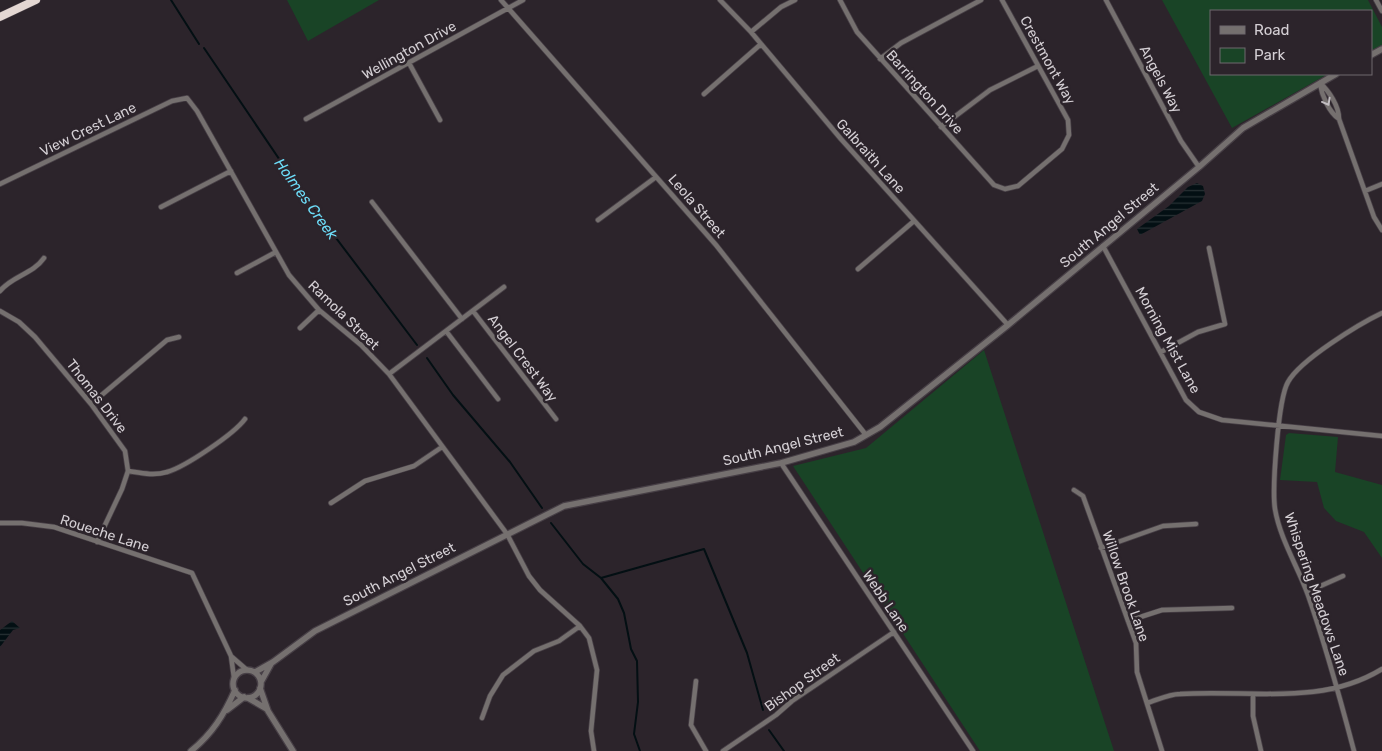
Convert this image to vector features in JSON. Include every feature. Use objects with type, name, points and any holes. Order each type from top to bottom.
[{"type":"highway","points":[[0,17],[36,0]]},
{"type":"street","name":"Leola Street","points":[[501,0],[716,245],[866,435]]},
{"type":"street","name":"Wellington Drive","points":[[306,119],[523,0]]},
{"type":"street","name":"Galbraith Lane","points":[[720,0],[751,32],[914,221],[1008,325]]},
{"type":"street","points":[[751,32],[781,7],[795,0]]},
{"type":"street","name":"Barrington Drive","points":[[840,0],[857,32],[880,59],[994,185],[1005,189]]},
{"type":"street","points":[[880,59],[901,43],[981,0]]},
{"type":"street","name":"Crestmont Way","points":[[1002,0],[1068,120],[1069,135],[1062,149],[1026,180],[1018,186],[1005,189]]},
{"type":"street","name":"Angels Way","points":[[1106,0],[1178,136],[1199,167]]},
{"type":"street","points":[[1376,0],[1382,11]]},
{"type":"street","points":[[704,94],[761,44]]},
{"type":"street","points":[[409,63],[440,120]]},
{"type":"street","points":[[941,127],[990,90],[1038,66]]},
{"type":"street","name":"South Angel Street","points":[[254,672],[272,662],[315,631],[564,506],[781,462],[854,442],[880,427],[1008,325],[1199,167],[1243,128],[1334,75]]},
{"type":"street","points":[[1320,83],[1327,89],[1339,112],[1339,118],[1374,216],[1382,230]]},
{"type":"street","name":"Ramola Street","points":[[187,98],[197,111],[289,275],[319,310],[361,345],[389,374],[507,534],[529,576],[540,590],[580,626]]},
{"type":"street","name":"View Crest Lane","points":[[0,184],[172,101],[187,98]]},
{"type":"street","points":[[161,207],[231,171]]},
{"type":"street","points":[[598,220],[656,177]]},
{"type":"street","points":[[1365,191],[1382,184]]},
{"type":"street","points":[[372,202],[462,319]]},
{"type":"street","points":[[858,269],[914,221]]},
{"type":"street","name":"Morning Mist Lane","points":[[1103,246],[1186,400],[1199,412],[1222,420],[1382,436]]},
{"type":"street","points":[[1160,352],[1198,332],[1225,324],[1210,248]]},
{"type":"street","points":[[237,273],[276,252]]},
{"type":"street","points":[[0,291],[13,279],[38,266],[44,258]]},
{"type":"street","points":[[389,374],[504,287]]},
{"type":"street","name":"Thomas Drive","points":[[0,310],[19,322],[35,337],[90,404],[124,451],[128,471]]},
{"type":"street","points":[[300,328],[319,310]]},
{"type":"street","name":"Angel Crest Way","points":[[473,310],[556,419]]},
{"type":"street","name":"Whispering Meadows Lane","points":[[1354,751],[1329,656],[1276,511],[1274,493],[1281,397],[1292,375],[1307,362],[1382,313]]},
{"type":"street","points":[[446,331],[498,399]]},
{"type":"street","points":[[90,404],[167,340],[178,337]]},
{"type":"street","points":[[97,542],[122,489],[128,471],[150,474],[167,472],[229,435],[245,419]]},
{"type":"street","points":[[331,503],[365,481],[414,466],[442,447]]},
{"type":"street","name":"Webb Lane","points":[[781,462],[973,751]]},
{"type":"street","name":"Willow Brook Lane","points":[[1074,490],[1083,496],[1136,643],[1137,672],[1162,751]]},
{"type":"street","name":"Roueche Lane","points":[[0,523],[54,527],[182,568],[192,573],[231,656]]},
{"type":"street","points":[[1101,548],[1163,526],[1196,524]]},
{"type":"street","points":[[1307,592],[1343,576]]},
{"type":"street","points":[[1128,622],[1162,610],[1232,608]]},
{"type":"street","points":[[482,718],[490,696],[502,675],[534,651],[559,641],[580,626],[589,638],[597,670],[591,731],[594,751]]},
{"type":"street","name":"Bishop Street","points":[[723,751],[776,715],[792,701],[894,632]]},
{"type":"street","points":[[231,656],[247,670],[254,672],[261,685],[268,710],[294,751]]},
{"type":"street","points":[[191,751],[210,734],[226,712],[234,690],[231,656]]},
{"type":"street","name":"South Angel Street","points":[[261,685],[272,662]]},
{"type":"street","points":[[1147,703],[1178,694],[1301,695],[1364,680],[1382,669]]},
{"type":"street","points":[[234,678],[239,672],[247,670]]},
{"type":"street","points":[[696,681],[691,725],[699,742],[706,751]]},
{"type":"street","points":[[226,712],[246,698],[255,695],[261,685]]},
{"type":"street","points":[[234,690],[268,710]]},
{"type":"street","points":[[1253,694],[1253,716],[1261,751]]},
{"type":"green space","points":[[287,0],[379,0],[308,41]]},
{"type":"green space","points":[[1162,0],[1368,0],[1382,27],[1382,45],[1372,50],[1372,10],[1210,10],[1210,75],[1326,75],[1232,128]]},
{"type":"green space","points":[[984,350],[1114,751],[980,751],[793,466],[866,448]]},
{"type":"green space","points":[[1289,433],[1338,437],[1335,472],[1382,485],[1382,558],[1364,532],[1336,521],[1324,508],[1317,482],[1280,480],[1286,435]]},
{"type":"shaded area","points":[[1197,183],[1203,186],[1205,194],[1202,201],[1140,235],[1137,229],[1169,206],[1188,187]]},
{"type":"shaded area","points":[[12,621],[20,628],[13,630],[0,647],[0,630]]},
{"type":"waterway","name":"Holmes Creek","points":[[171,0],[199,44]]},
{"type":"waterway","name":"Holmes Creek","points":[[204,48],[292,178],[296,189],[305,197],[417,345]]},
{"type":"waterway","name":"Holmes Creek","points":[[427,358],[453,395],[510,462],[542,508]]},
{"type":"waterway","name":"Holmes Creek","points":[[551,523],[583,564],[601,578],[618,599],[624,613],[631,649],[637,661],[638,702],[634,734],[640,751]]},
{"type":"waterway","points":[[601,578],[704,549],[747,653],[763,710]]},
{"type":"waterway","points":[[769,730],[784,751]]}]
